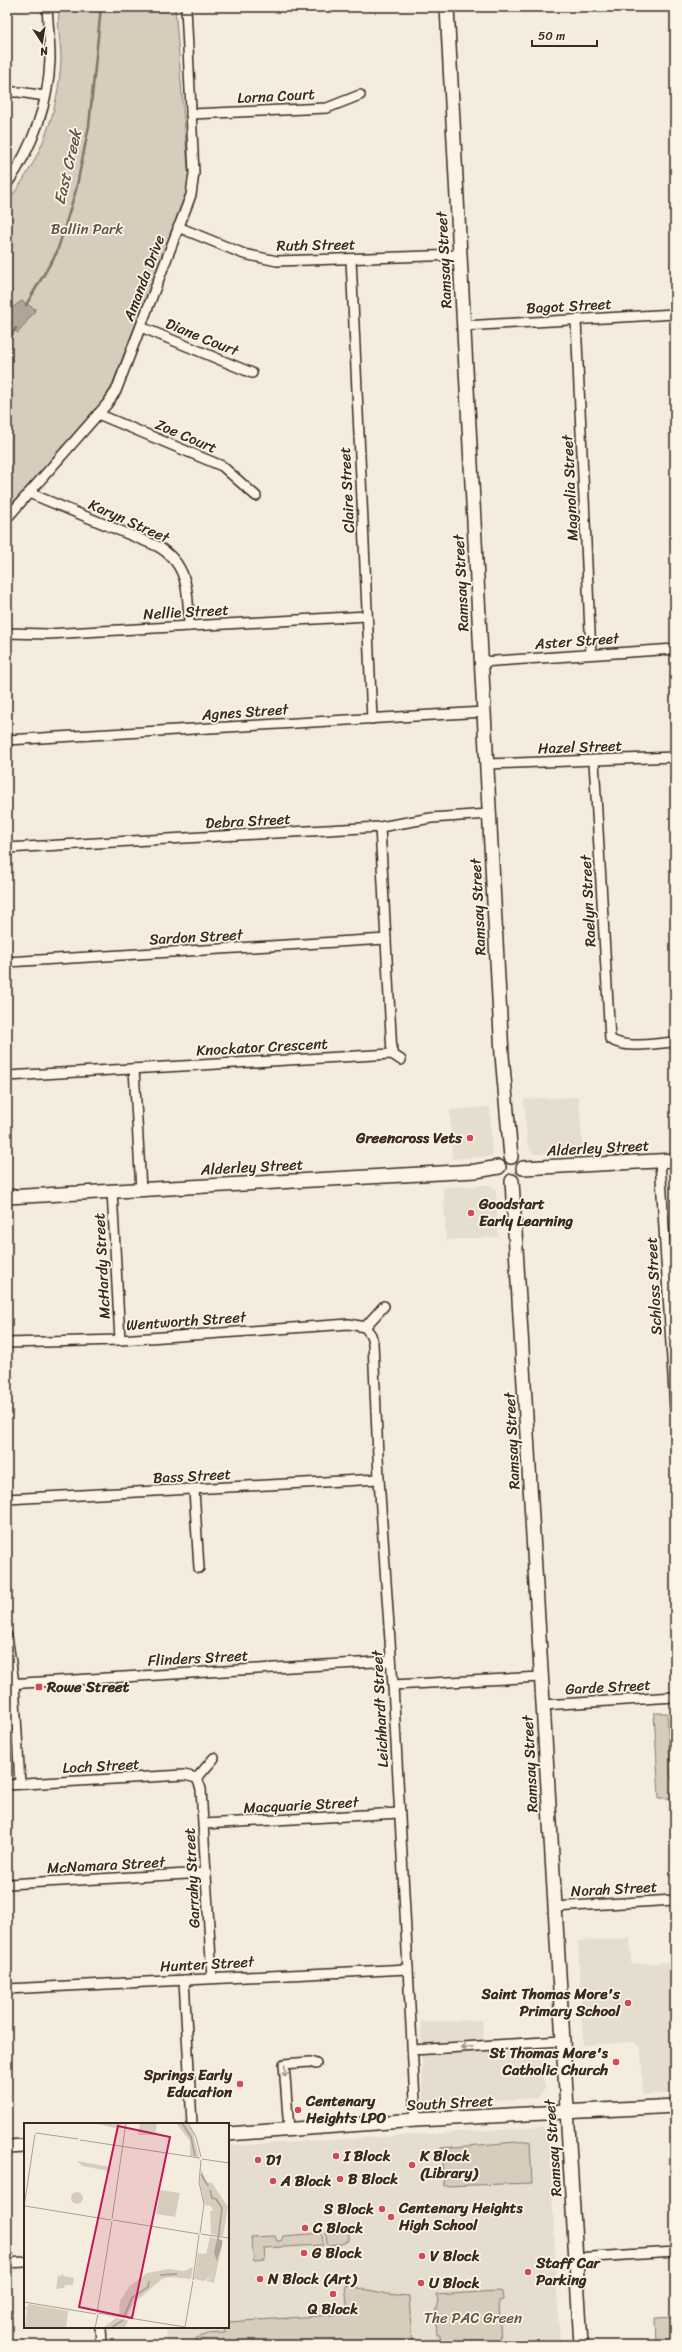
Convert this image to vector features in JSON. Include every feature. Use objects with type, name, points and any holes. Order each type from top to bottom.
[{"type":"street","points":[[7,184],[33,138],[45,96],[50,58],[47,7]]},
{"type":"street","name":"Amanda Drive","points":[[7,518],[98,414],[116,391],[178,227],[194,181],[186,7]]},
{"type":"street","name":"Ramsay Street","points":[[447,7],[502,1055],[511,1157]]},
{"type":"street","points":[[7,92],[19,92],[45,96]]},
{"type":"street","name":"Lorna Court","points":[[191,114],[327,108],[360,95]]},
{"type":"street","name":"Ruth Street","points":[[178,227],[244,254],[265,259],[289,262],[460,255]]},
{"type":"street","name":"Claire Street","points":[[351,259],[372,719]]},
{"type":"street","name":"Bagot Street","points":[[464,326],[675,314]]},
{"type":"street","name":"Magnolia Street","points":[[576,320],[591,654]]},
{"type":"street","name":"Diane Court","points":[[141,327],[252,373]]},
{"type":"street","name":"Zoe Court","points":[[98,414],[222,466],[256,496]]},
{"type":"street","name":"Karyn Street","points":[[29,493],[157,546],[169,554],[178,564],[185,577],[188,594],[189,626]]},
{"type":"street","name":"Nellie Street","points":[[7,633],[40,634],[367,616]]},
{"type":"street","name":"Aster Street","points":[[481,662],[675,649]]},
{"type":"street","name":"Agnes Street","points":[[7,740],[484,712]]},
{"type":"street","name":"Hazel Street","points":[[487,764],[675,757]]},
{"type":"street","name":"Raelyn Street","points":[[594,761],[610,1039],[617,1043],[627,1044],[675,1042]]},
{"type":"street","name":"Debra Street","points":[[7,848],[380,827],[431,818],[489,814]]},
{"type":"street","points":[[380,827],[392,1054],[402,1060]]},
{"type":"street","name":"Sardon Street","points":[[7,962],[386,939]]},
{"type":"street","name":"Knockator Crescent","points":[[7,1076],[392,1054]]},
{"type":"street","points":[[134,1069],[141,1190]]},
{"type":"street","points":[[511,1157],[520,1160],[524,1168],[522,1176],[512,1181],[501,1176],[499,1167],[504,1160],[511,1157]]},
{"type":"street","name":"Alderley Street","points":[[524,1168],[675,1160]]},
{"type":"street","name":"Schloss Street","points":[[660,1161],[672,1306],[675,1410]]},
{"type":"street","name":"Alderley Street","points":[[7,1197],[476,1171],[499,1167]]},
{"type":"street","name":"Ramsay Street","points":[[512,1181],[581,2345]]},
{"type":"street","name":"McHardy Street","points":[[112,1191],[120,1340]]},
{"type":"street","points":[[365,1327],[384,1306]]},
{"type":"street","name":"Wentworth Street","points":[[7,1343],[120,1340],[349,1324],[365,1327]]},
{"type":"street","name":"Leichhardt Street","points":[[365,1327],[371,1335],[373,1343],[379,1479],[393,1685],[416,2120]]},
{"type":"street","name":"Bass Street","points":[[7,1500],[379,1479]]},
{"type":"street","points":[[194,1490],[199,1568]]},
{"type":"street","points":[[7,1636],[20,1784]]},
{"type":"street","name":"Flinders Street","points":[[11,1683],[391,1661]]},
{"type":"street","points":[[393,1685],[541,1677]]},
{"type":"street","name":"Garde Street","points":[[543,1705],[675,1697]]},
{"type":"street","points":[[197,1778],[214,1758]]},
{"type":"street","name":"Loch Street","points":[[7,1785],[184,1775],[197,1778]]},
{"type":"street","name":"Garrahy Street","points":[[197,1778],[201,1789],[204,1824],[212,1978]]},
{"type":"street","name":"Macquarie Street","points":[[204,1824],[400,1813]]},
{"type":"street","name":"McNamara Street","points":[[7,1884],[206,1873]]},
{"type":"street","name":"Norah Street","points":[[554,1907],[675,1900]]},
{"type":"street","name":"Hunter Street","points":[[7,1989],[408,1969]]},
{"type":"street","points":[[184,1980],[192,2123]]},
{"type":"street","points":[[413,2050],[562,2041]]},
{"type":"street","points":[[289,2130],[284,2064],[310,2062],[316,2064]]},
{"type":"street","name":"South Street","points":[[229,2134],[416,2120],[675,2106]]},
{"type":"street","points":[[7,2147],[24,2146]]},
{"type":"street","points":[[576,2258],[675,2252]]},
{"type":"street","points":[[7,2264],[24,2262]]},
{"type":"street","points":[[100,2328],[101,2345]]},
{"type":"shaded area","points":[[22,301],[35,309],[34,312],[18,333],[14,330],[10,334],[7,311]]},
{"type":"shaded area","points":[[579,1097],[583,1153],[533,1154],[527,1142],[524,1099]]},
{"type":"shaded area","points":[[490,1107],[492,1156],[452,1159],[450,1110]]},
{"type":"shaded area","name":"Goodstart Early Learning","points":[[490,1185],[496,1190],[498,1237],[446,1240],[443,1187]]},
{"type":"shaded area","name":"Saint Thomas More's Primary School","points":[[630,1938],[631,1964],[675,1962],[675,2093],[643,2095],[641,2049],[634,2042],[583,2045],[578,1941]]},
{"type":"shaded area","points":[[482,2020],[483,2042],[541,2040],[545,2089],[537,2098],[423,2103],[421,2022]]},
{"type":"shaded area","name":"Centenary Heights High School","points":[[543,2127],[549,2132],[560,2345],[167,2345],[166,2328],[229,2328],[229,2146]]},
{"type":"green space","name":"Ballin Park","points":[[60,7],[175,7],[189,180],[186,193],[111,388],[103,401],[7,510],[7,202],[19,187],[38,153],[52,117],[61,59],[59,26]]},
{"type":"green space","points":[[654,1713],[667,1713],[671,1778],[675,1778],[675,1831],[673,1831],[671,1798],[659,1798]]},
{"type":"green space","points":[[530,2141],[532,2183],[444,2186],[441,2148]]},
{"type":"green space","points":[[349,2232],[349,2240],[342,2244],[327,2245],[326,2233]]},
{"type":"green space","points":[[322,2233],[323,2245],[264,2248],[265,2260],[254,2261],[251,2237],[275,2236],[277,2241],[281,2241],[283,2236]]},
{"type":"green space","points":[[345,2285],[387,2294],[409,2296],[412,2345],[196,2345],[196,2338],[207,2334],[225,2333],[224,2328],[229,2328],[229,2322],[348,2314]]},
{"type":"green space","name":"The PAC Green","points":[[497,2291],[502,2292],[503,2300],[499,2301],[501,2345],[437,2345],[437,2342],[440,2341],[440,2335],[437,2335],[436,2320],[439,2319],[438,2314],[435,2314],[438,2300],[436,2295]]},
{"type":"green space","points":[[675,2317],[675,2345],[656,2345],[655,2318]]},
{"type":"waterway","name":"East Creek","points":[[26,305],[57,252],[76,190],[89,126],[101,7]]},
{"type":"waterway","name":"East Creek","points":[[7,342],[16,328]]},
{"type":"place","name":"Greencross Vets","points":[[470,1138]]},
{"type":"place","name":"Goodstart Early Learning","points":[[471,1213]]},
{"type":"place","name":"Rowe Street","points":[[39,1687]]},
{"type":"place","name":"Saint Thomas More's Primary School","points":[[628,2003]]},
{"type":"place","name":"St Thomas More's Catholic Church","points":[[616,2062]]},
{"type":"place","name":"Springs Early Education","points":[[240,2084]]},
{"type":"place","name":"Centenary Heights LPO","points":[[298,2110]]},
{"type":"place","name":"I Block","points":[[336,2156]]},
{"type":"place","name":"D1","points":[[258,2160]]},
{"type":"place","name":"K Block (Library)","points":[[412,2165]]},
{"type":"place","name":"B Block","points":[[340,2179]]},
{"type":"place","name":"A Block","points":[[273,2181]]},
{"type":"place","name":"S Block","points":[[382,2209]]},
{"type":"place","name":"Centenary Heights High School","points":[[391,2217]]},
{"type":"place","name":"C Block","points":[[305,2228]]},
{"type":"place","name":"G Block","points":[[304,2253]]},
{"type":"place","name":"V Block","points":[[422,2256]]},
{"type":"place","name":"Staff Car Parking","points":[[528,2272]]},
{"type":"place","name":"N Block (Art)","points":[[260,2279]]},
{"type":"place","name":"U Block","points":[[421,2283]]},
{"type":"place","name":"Q Block","points":[[333,2294]]}]
